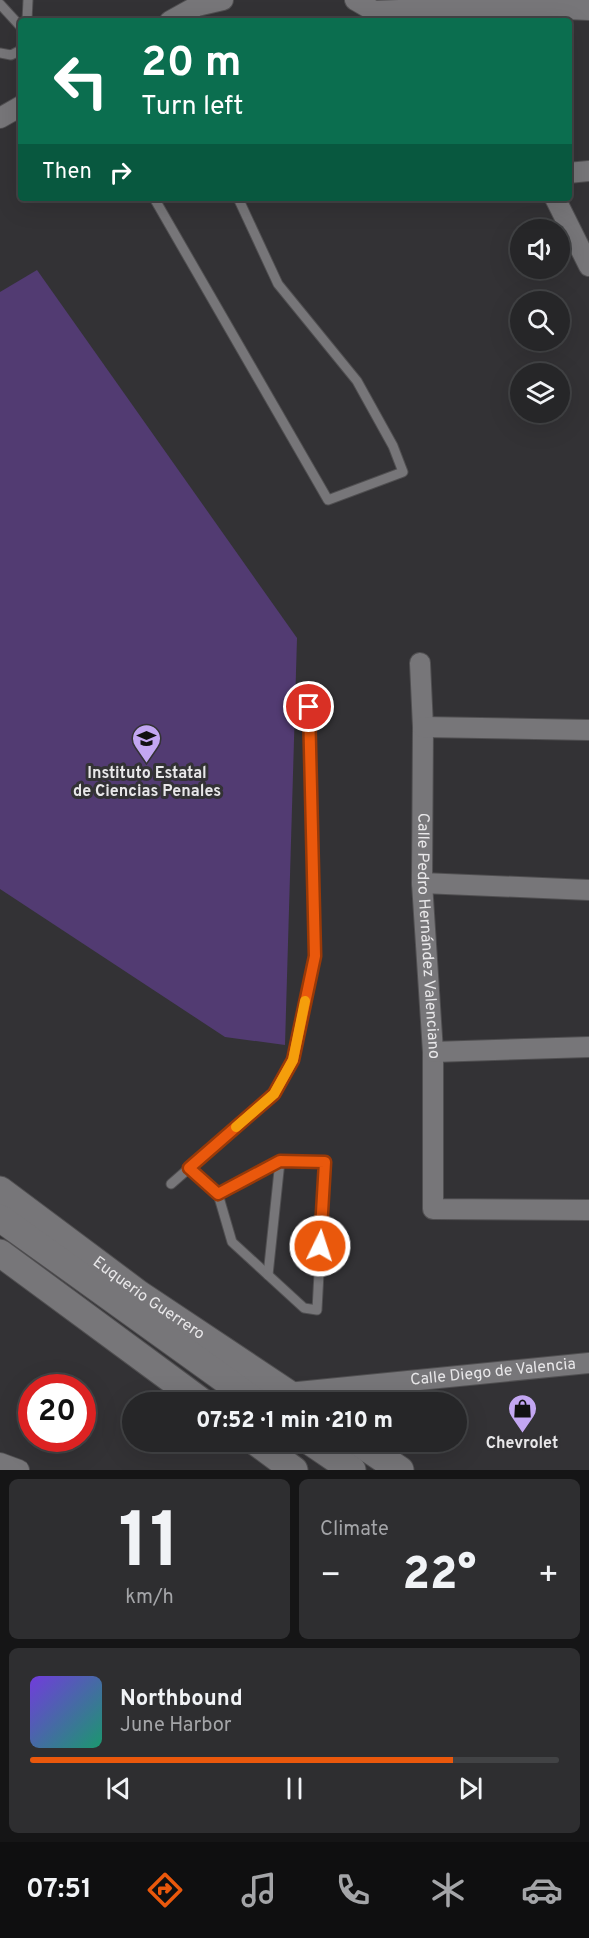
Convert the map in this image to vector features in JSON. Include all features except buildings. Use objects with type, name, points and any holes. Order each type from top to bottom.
[{"type":"main road","name":"Euquerio Guerrero","points":[[0,1190],[129,1297],[285,1392]]},
{"type":"main road","points":[[0,1218],[129,1297],[243,1392]]},
{"type":"main road","points":[[0,1253],[188,1392]]},
{"type":"main road","points":[[270,1452],[294,1470]]},
{"type":"main road","points":[[326,1452],[352,1470]]},
{"type":"main road","points":[[373,1452],[400,1470]]},
{"type":"street","points":[[175,18],[197,6],[224,0]]},
{"type":"street","points":[[355,0],[374,10],[498,6],[589,10]]},
{"type":"street","points":[[0,117],[18,108]]},
{"type":"street","points":[[572,173],[589,171]]},
{"type":"street","points":[[556,201],[589,266]]},
{"type":"street","name":"Calle Pedro Hernández Valenciano","points":[[420,663],[423,727],[422,883],[433,1052],[433,1209],[589,1210]]},
{"type":"street","points":[[423,727],[589,730]]},
{"type":"street","points":[[422,883],[589,890]]},
{"type":"street","points":[[433,1052],[589,1047]]},
{"type":"street","name":"Calle Diego de Valencia","points":[[345,1392],[589,1363]]},
{"type":"street","points":[[0,1463],[19,1470]]},
{"type":"lane","points":[[27,18],[28,0]]},
{"type":"lane","points":[[0,4],[18,24]]},
{"type":"lane","points":[[0,53],[10,55],[18,51]]},
{"type":"lane","points":[[156,201],[328,500],[403,472],[393,446],[357,381],[278,284],[239,201]]},
{"type":"lane","points":[[171,1184],[274,1094],[293,1060],[315,956],[309,707]]},
{"type":"lane","points":[[189,1168],[218,1194],[232,1242],[304,1308],[317,1310],[325,1162],[280,1161],[218,1194]]},
{"type":"lane","points":[[268,1275],[280,1161]]},
{"type":"slow traffic","points":[[236,1127],[274,1094],[293,1060],[305,1001]]},
{"type":"place","name":"Instituto Estatal de Ciencias Penales","points":[[147,764]]},
{"type":"place","name":"Chevrolet","points":[[522,1434]]},
{"type":"route","points":[[309,707],[315,956],[293,1060],[274,1094],[189,1168],[218,1194],[280,1161],[325,1162],[320,1246]]}]
